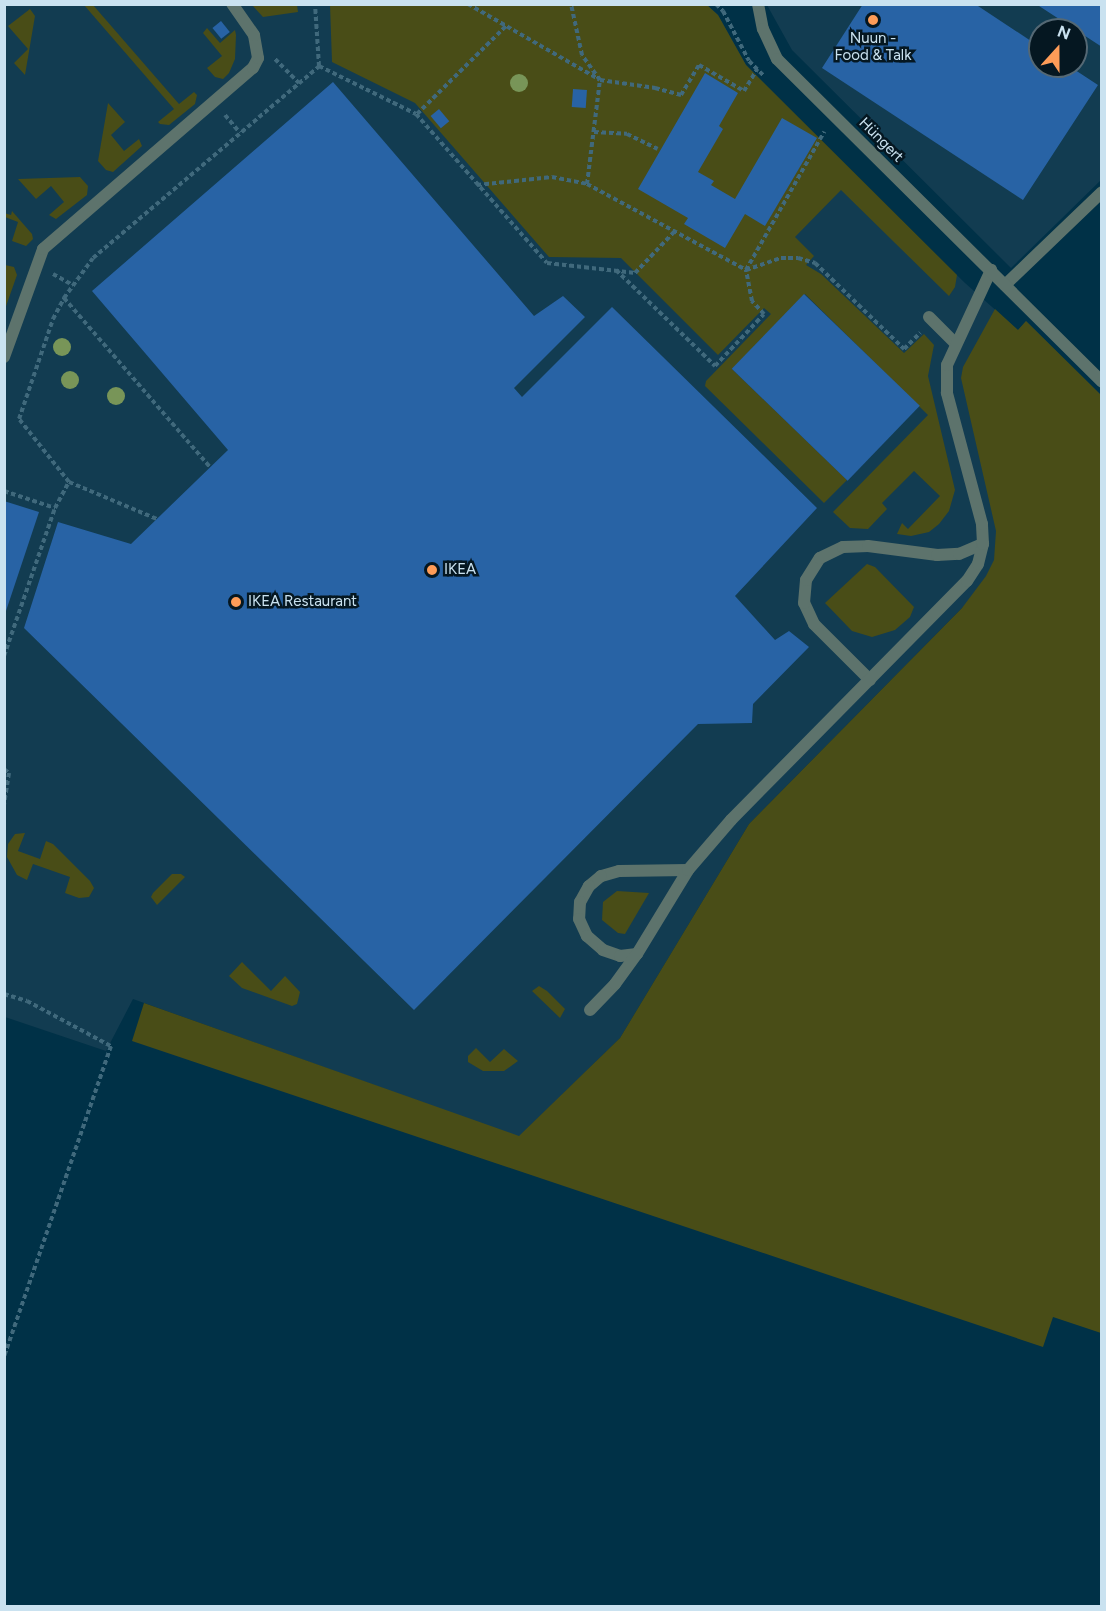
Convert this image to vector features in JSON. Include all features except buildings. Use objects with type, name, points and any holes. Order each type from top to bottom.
[{"type":"street","points":[[4,357],[42,249],[253,68],[258,52],[255,35],[232,4]]},
{"type":"street","name":"Hüngert","points":[[758,4],[766,39],[777,59],[1101,382]]},
{"type":"street","points":[[1005,285],[1101,192]]},
{"type":"street","points":[[590,1010],[615,984],[637,954],[688,870],[731,820],[967,581],[978,564],[983,544],[982,524],[947,393],[947,365],[991,270]]},
{"type":"street","points":[[930,319],[956,344]]},
{"type":"street","points":[[870,680],[814,624],[804,603],[806,580],[820,558],[843,547],[868,546],[948,555],[960,554],[983,544]]},
{"type":"street","points":[[637,954],[620,956],[603,950],[587,936],[579,919],[580,902],[589,886],[601,876],[619,871],[688,870]]},
{"type":"path","points":[[315,4],[319,66]]},
{"type":"path","points":[[468,4],[600,80],[681,94],[699,64],[744,91],[757,69]]},
{"type":"path","points":[[571,4],[582,55],[600,80],[587,184]]},
{"type":"path","points":[[416,114],[506,26]]},
{"type":"path","points":[[258,52],[280,62],[299,83]]},
{"type":"path","points":[[157,519],[69,482],[19,419],[53,319],[64,298],[93,258],[319,66]]},
{"type":"path","points":[[319,66],[416,114],[547,263],[635,273],[674,232]]},
{"type":"path","points":[[615,270],[715,366],[764,314],[752,301],[746,270],[834,115]]},
{"type":"path","points":[[594,132],[627,134],[658,149]]},
{"type":"path","points":[[477,185],[552,177],[587,184],[746,270],[781,258],[798,258],[815,263],[904,349],[930,319]]},
{"type":"path","points":[[64,298],[210,467]]},
{"type":"path","points":[[4,656],[55,508],[69,482]]},
{"type":"path","points":[[4,491],[55,508]]},
{"type":"path","points":[[4,769],[9,772],[4,806]]},
{"type":"path","points":[[4,994],[27,1001],[111,1046],[4,1356]]},
{"type":"shaded area","points":[[5,5],[707,5],[718,15],[746,65],[856,176],[965,283],[1018,330],[1026,321],[1101,395],[1101,473],[962,608],[749,824],[620,1038],[519,1137],[133,999],[106,1051],[5,1017]]},
{"type":"shaded area","points":[[767,5],[1101,5],[1101,180],[1011,268],[792,50]]},
{"type":"green space","points":[[84,5],[93,5],[179,104],[194,92],[197,95],[195,104],[169,125],[160,124],[158,122],[174,109]]},
{"type":"green space","points":[[252,5],[297,5],[298,12],[263,17]]},
{"type":"green space","points":[[330,5],[707,5],[718,15],[746,65],[957,275],[955,287],[949,296],[841,190],[795,237],[814,256],[806,265],[821,274],[904,353],[924,334],[934,345],[928,376],[955,490],[949,511],[939,524],[929,532],[911,536],[897,534],[902,523],[908,529],[940,496],[914,471],[882,503],[887,509],[868,529],[850,528],[833,512],[928,415],[805,294],[732,369],[847,480],[824,503],[705,386],[706,381],[771,314],[764,308],[718,355],[621,258],[549,257],[415,103],[332,62]]},
{"type":"green space","points":[[30,9],[35,16],[25,75],[14,63],[28,49],[8,26]]},
{"type":"green space","points":[[207,28],[220,43],[235,30],[235,59],[229,73],[223,79],[215,77],[207,68],[222,56],[203,33]]},
{"type":"green space","points":[[108,103],[125,122],[111,135],[124,151],[139,139],[142,146],[113,172],[106,170],[98,161]]},
{"type":"green space","points":[[80,177],[88,186],[87,195],[56,219],[49,215],[64,202],[51,186],[36,199],[18,179]]},
{"type":"green space","points":[[12,211],[32,234],[33,239],[26,246],[12,241],[18,222],[5,217],[4,213],[11,215]]},
{"type":"green space","points":[[5,265],[14,267],[17,275],[5,309]]},
{"type":"green space","points":[[995,309],[1018,330],[1026,321],[1101,395],[1101,1333],[1053,1317],[1043,1347],[132,1041],[144,1003],[519,1136],[620,1038],[749,824],[962,608],[986,576],[994,560],[996,531],[961,378],[963,367]]},
{"type":"green space","points":[[867,564],[875,567],[914,607],[910,617],[895,630],[872,637],[852,631],[825,603]]},
{"type":"green space","points":[[25,833],[18,851],[40,859],[46,841],[53,844],[90,881],[94,888],[89,897],[79,898],[65,893],[70,877],[33,864],[27,880],[17,875],[7,857],[8,844],[15,834]]},
{"type":"green space","points":[[172,874],[181,874],[185,877],[157,905],[151,897]]},
{"type":"green space","points":[[617,891],[649,893],[625,934],[618,933],[602,920],[603,902]]},
{"type":"green space","points":[[242,962],[271,991],[285,976],[300,992],[297,1004],[292,1006],[242,988],[229,976]]},
{"type":"green space","points":[[539,986],[565,1009],[560,1018],[532,991]]},
{"type":"green space","points":[[476,1048],[490,1062],[504,1049],[518,1061],[504,1071],[483,1071],[468,1062],[468,1056]]},
{"type":"place","name":"Nuun - Food & Talk","points":[[873,20]]},
{"type":"place","name":"IKEA","points":[[432,570]]},
{"type":"place","name":"IKEA Restaurant","points":[[236,602]]}]
